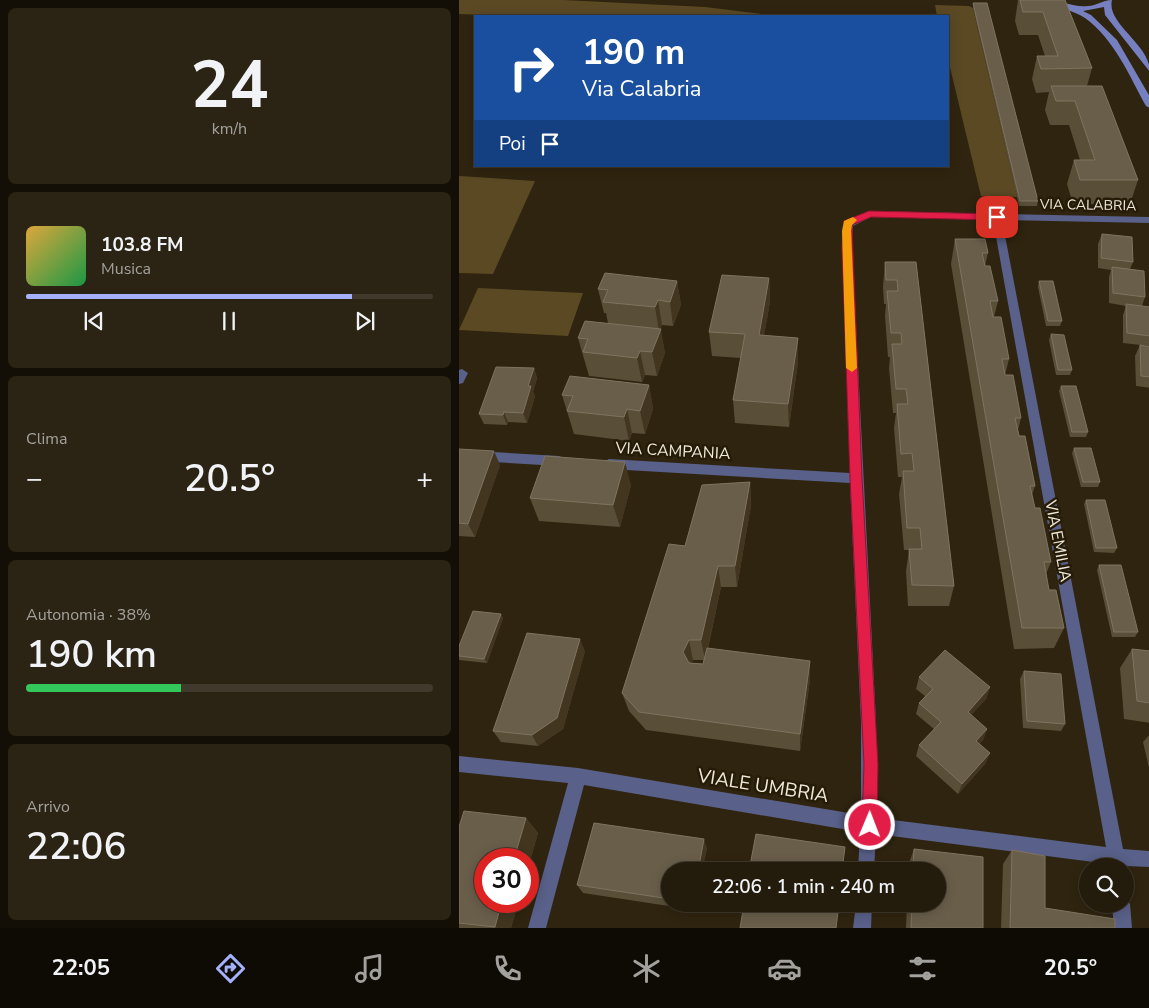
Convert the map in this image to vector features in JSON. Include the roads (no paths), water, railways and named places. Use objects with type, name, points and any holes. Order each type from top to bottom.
[{"type":"main road","points":[[1047,0],[1072,8],[1094,22],[1113,40],[1149,106]]},
{"type":"main road","points":[[1072,8],[1093,8],[1108,1],[1108,13],[1137,49],[1149,70]]},
{"type":"street","name":"VIA CALABRIA","points":[[856,478],[847,224],[869,214],[1149,221]]},
{"type":"street","name":"VIA EMILIA","points":[[997,217],[1117,858]]},
{"type":"street","points":[[459,455],[568,461]]},
{"type":"street","name":"VIA CAMPANIA","points":[[598,463],[856,478]]},
{"type":"street","points":[[856,478],[871,764],[870,825],[867,862]]},
{"type":"street","name":"VIALE UMBRIA","points":[[459,764],[578,776],[870,825],[1091,858]]},
{"type":"street","points":[[537,928],[578,776]]},
{"type":"street","name":"VIALE UMBRIA","points":[[1134,860],[1149,859]]},
{"type":"street","points":[[862,928],[863,912]]},
{"type":"street","points":[[1122,913],[1123,928]]}]
